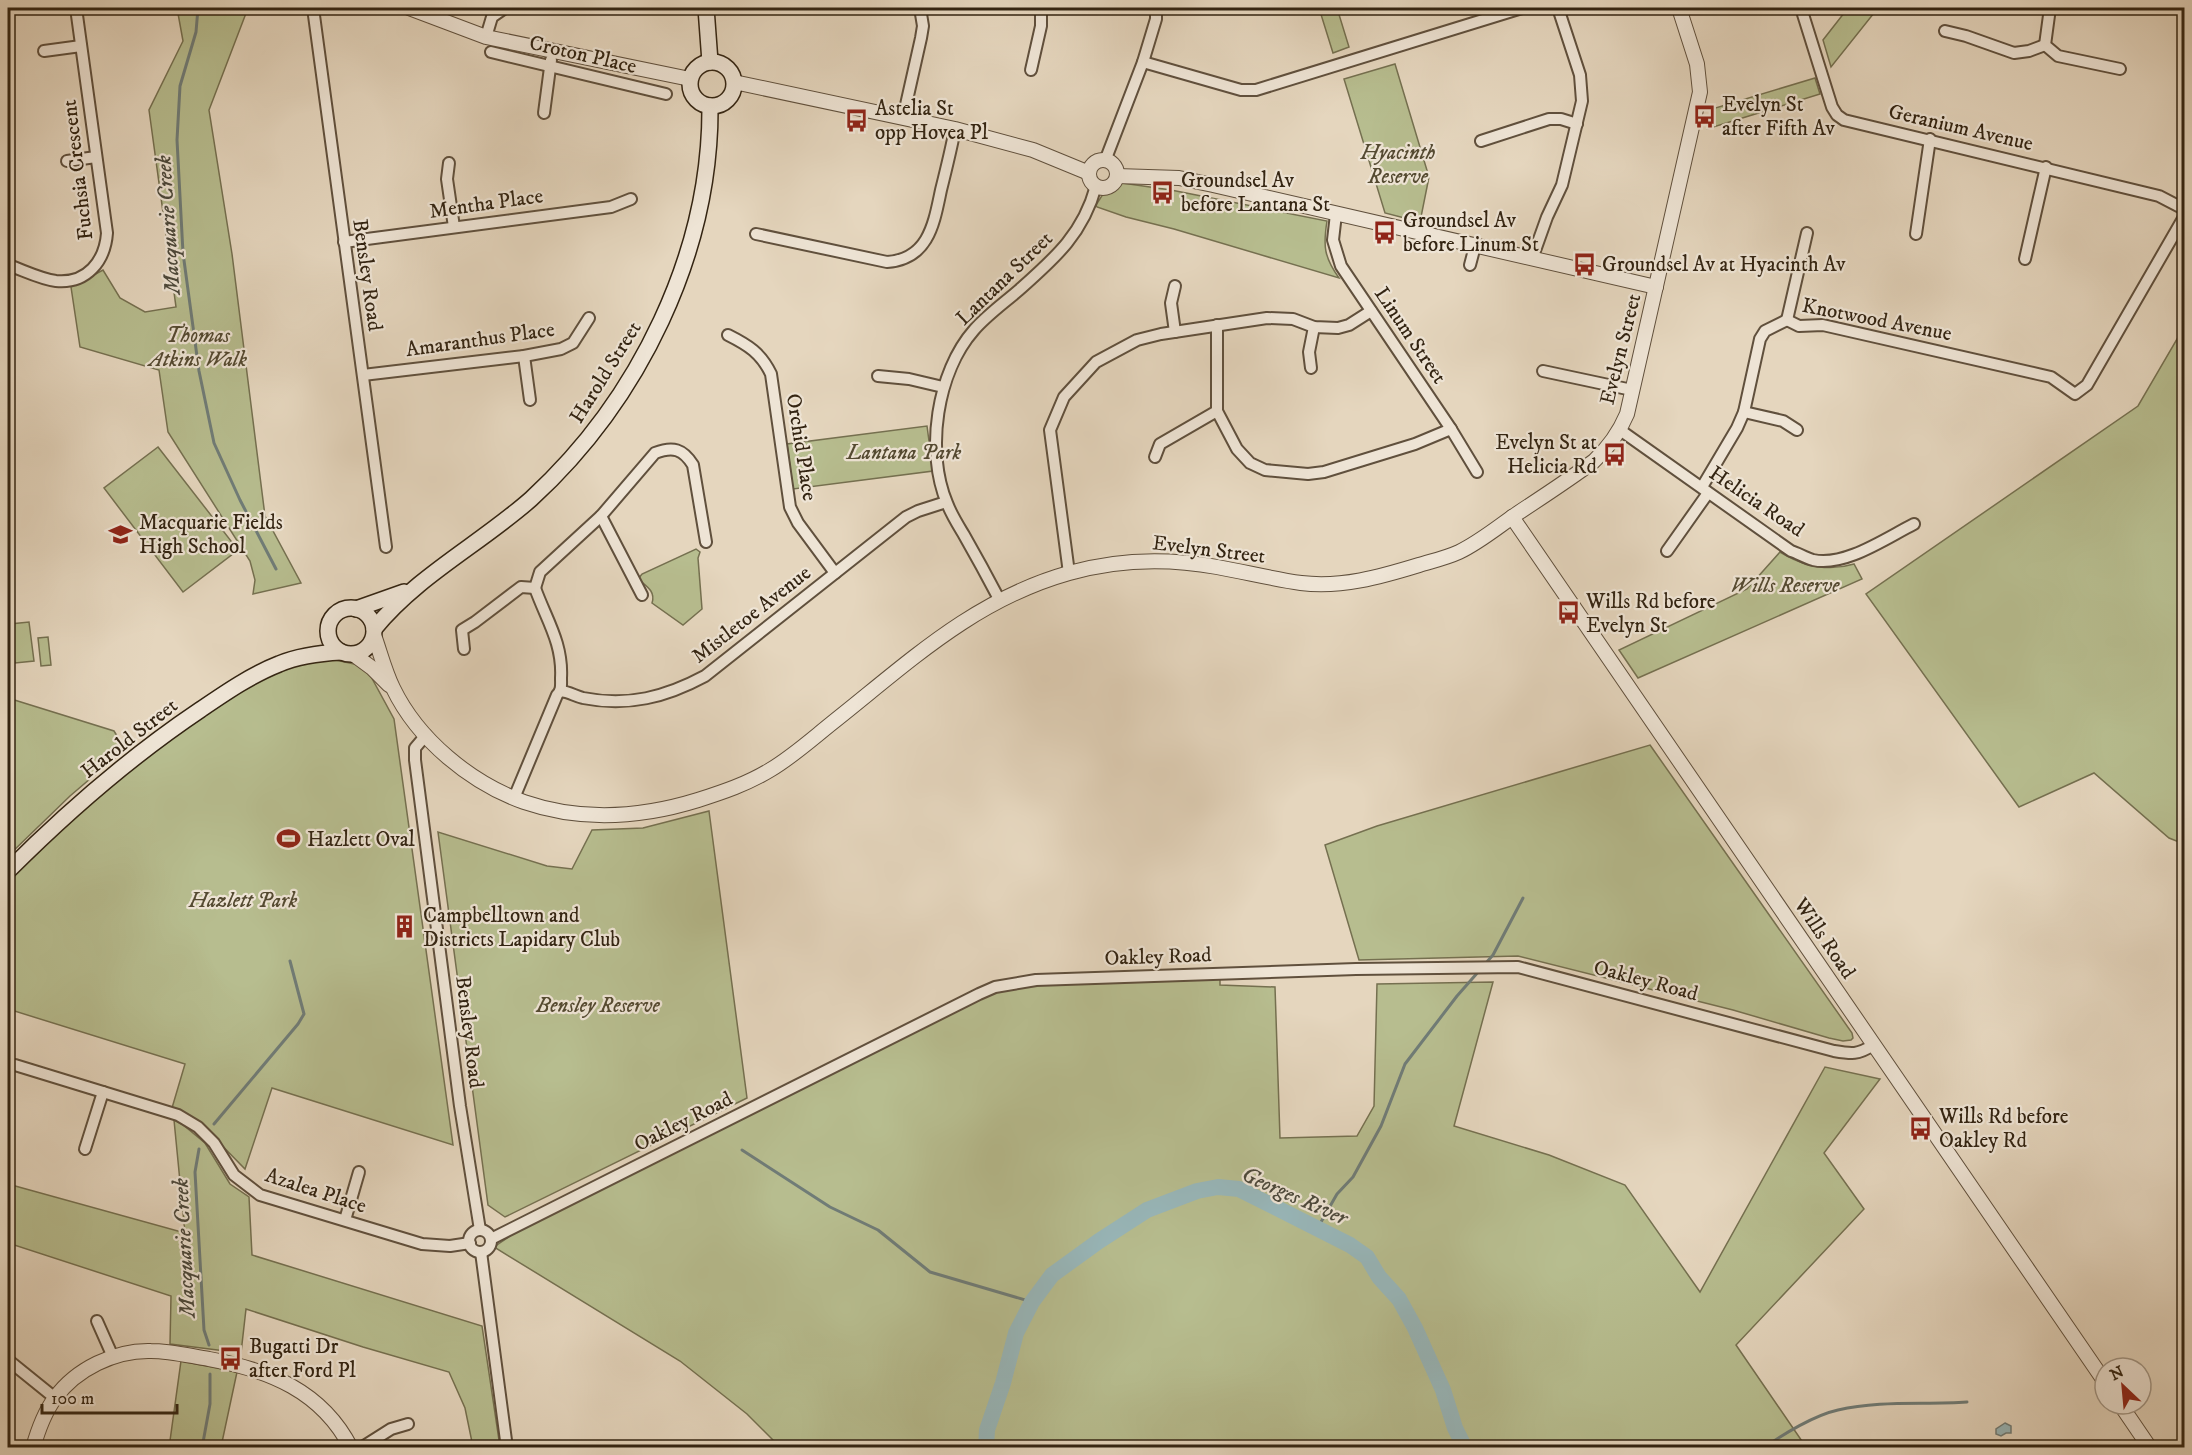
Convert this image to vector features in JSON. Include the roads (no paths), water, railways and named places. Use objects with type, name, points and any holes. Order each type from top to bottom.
[{"type":"main road","points":[[706,8],[710,62]]},
{"type":"main road","points":[[710,62],[726,67],[732,74],[734,82],[731,94],[726,101],[710,106],[695,98],[690,80],[698,66],[710,62]]},
{"type":"main road","name":"Harold Street","points":[[374,632],[394,606],[414,588],[530,499],[563,467],[609,411],[636,368],[670,300],[692,239],[710,141],[710,106]]},
{"type":"main road","name":"Harold Street","points":[[356,609],[414,588]]},
{"type":"main road","points":[[350,608],[366,614],[374,632],[366,648],[347,653],[330,639],[328,627],[334,616],[350,608]]},
{"type":"main road","name":"Harold Street","points":[[8,871],[77,805],[145,749],[222,695],[259,673],[291,660],[315,643],[328,627]]},
{"type":"main road","name":"Harold Street","points":[[291,660],[347,653]]},
{"type":"street","name":"Fuchsia Crescent","points":[[8,265],[56,280],[80,277],[93,271],[101,260],[106,246],[107,233],[76,8]]},
{"type":"street","name":"Bensley Road","points":[[313,8],[386,547]]},
{"type":"street","points":[[409,8],[486,37],[690,80]]},
{"type":"street","points":[[486,37],[492,17],[505,8]]},
{"type":"street","points":[[903,118],[921,38],[920,8]]},
{"type":"street","points":[[1031,70],[1041,26],[1041,8]]},
{"type":"street","points":[[1105,161],[1143,62],[1154,26],[1156,8]]},
{"type":"street","points":[[1143,62],[1241,90],[1256,90],[1522,8]]},
{"type":"street","points":[[1532,260],[1546,217],[1562,185],[1582,101],[1580,75],[1557,8]]},
{"type":"street","name":"Evelyn Street","points":[[347,653],[372,668],[393,688],[426,735],[472,776],[514,798],[563,812],[595,816],[625,815],[668,808],[724,792],[774,768],[949,630],[999,599],[1069,573],[1121,563],[1154,561],[1213,566],[1301,583],[1345,584],[1411,568],[1458,552],[1594,461],[1606,450],[1620,430],[1627,414],[1700,92],[1697,64],[1679,8]]},
{"type":"street","name":"Geranium Avenue","points":[[1801,8],[1832,107],[1844,120],[2159,196],[2184,209]]},
{"type":"street","points":[[2045,45],[2050,8]]},
{"type":"street","points":[[1945,31],[2014,53],[2029,51],[2045,45]]},
{"type":"street","points":[[2045,45],[2058,56],[2120,69]]},
{"type":"street","points":[[44,51],[81,46]]},
{"type":"street","points":[[544,113],[552,67],[550,51]]},
{"type":"street","name":"Croton Place","points":[[491,52],[666,94]]},
{"type":"street","points":[[734,82],[955,129],[1033,150],[1089,173]]},
{"type":"street","points":[[1481,141],[1549,119],[1561,119],[1577,124]]},
{"type":"street","points":[[756,234],[887,262],[898,261],[908,256],[922,245],[932,230],[955,129]]},
{"type":"street","points":[[1916,234],[1930,139]]},
{"type":"street","points":[[67,161],[96,157]]},
{"type":"street","points":[[1105,161],[1114,166],[1117,176],[1109,186],[1101,188],[1091,180],[1089,173],[1094,164],[1105,161]]},
{"type":"street","points":[[449,163],[447,179],[454,227]]},
{"type":"street","points":[[2025,259],[2046,167]]},
{"type":"street","points":[[1117,176],[1179,178],[1656,287]]},
{"type":"street","name":"Lantana Street","points":[[999,599],[946,502],[936,436],[943,387],[953,364],[974,331],[1055,258],[1070,241],[1083,221],[1096,186]]},
{"type":"street","name":"Mentha Place","points":[[344,242],[611,207],[631,199]]},
{"type":"street","name":"Linum Street","points":[[1336,214],[1333,240],[1337,258],[1477,472]]},
{"type":"street","name":"Knotwood Avenue","points":[[1667,551],[1705,490],[1733,438],[1744,412],[1760,339],[1765,331],[1787,320],[1799,326],[1823,325],[2038,374],[2051,378],[2074,394],[2087,385],[2184,217]]},
{"type":"street","points":[[1787,320],[1807,233]]},
{"type":"street","points":[[1470,265],[1475,246]]},
{"type":"street","points":[[1175,286],[1171,303],[1175,332]]},
{"type":"street","points":[[1069,573],[1050,430],[1064,397],[1096,362],[1137,340],[1175,332],[1267,318],[1293,319],[1314,327],[1338,328],[1349,326],[1371,311]]},
{"type":"street","name":"Amaranthus Place","points":[[363,375],[524,356],[561,349],[573,344],[589,318]]},
{"type":"street","points":[[1217,325],[1217,411],[1237,449],[1250,463],[1265,470],[1308,474],[1324,472],[1403,448],[1451,429]]},
{"type":"street","points":[[1311,368],[1308,352],[1314,327]]},
{"type":"street","name":"Orchid Place","points":[[728,335],[753,347],[765,361],[771,374],[790,507],[798,523],[835,573]]},
{"type":"street","points":[[524,356],[530,400]]},
{"type":"street","points":[[1543,371],[1632,390]]},
{"type":"street","points":[[878,375],[943,387]]},
{"type":"street","points":[[1155,458],[1160,444],[1217,411]]},
{"type":"street","points":[[1744,412],[1783,421],[1797,430]]},
{"type":"street","name":"Helicia Road","points":[[1620,430],[1791,550],[1812,560],[1831,561],[1848,557],[1914,524]]},
{"type":"street","points":[[514,798],[557,695],[561,691],[562,663],[552,626],[535,588],[540,572],[601,516],[655,453],[667,448],[678,449],[687,455],[693,465],[706,542]]},
{"type":"street","name":"Mistletoe Avenue","points":[[561,691],[581,698],[622,702],[644,700],[682,688],[705,676],[906,517],[946,502]]},
{"type":"street","points":[[601,516],[642,595]]},
{"type":"street","name":"Wills Road","points":[[1512,518],[2093,1365]]},
{"type":"street","points":[[464,649],[462,630],[521,587],[535,588]]},
{"type":"street","name":"Evelyn Street","points":[[374,632],[393,688]]},
{"type":"street","name":"Bensley Road","points":[[426,735],[415,748],[415,760],[461,1114],[480,1230]]},
{"type":"street","name":"Oakley Road","points":[[491,1239],[979,994],[995,987],[1019,982],[1356,969],[1518,967],[1834,1051],[1848,1054],[1861,1053],[1873,1045]]},
{"type":"street","name":"Azalea Place","points":[[8,1066],[15,1065],[178,1115],[198,1127],[214,1143],[234,1174],[260,1194],[422,1244],[470,1243]]},
{"type":"street","points":[[85,1149],[104,1092]]},
{"type":"street","points":[[345,1220],[359,1172]]},
{"type":"street","points":[[480,1230],[486,1231],[491,1239],[488,1248],[481,1252],[475,1250],[470,1243],[472,1234],[480,1230]]},
{"type":"street","points":[[481,1252],[507,1448]]},
{"type":"street","points":[[97,1321],[113,1357]]},
{"type":"street","points":[[33,1448],[39,1429],[55,1398],[78,1376],[113,1357],[133,1352],[165,1351],[223,1362],[276,1377],[294,1386],[320,1406],[340,1429],[351,1448]]},
{"type":"street","points":[[8,1360],[55,1398]]},
{"type":"street","points":[[2128,1416],[2150,1448]]},
{"type":"street","points":[[361,1448],[391,1429],[408,1424]]},
{"type":"water","points":[[2005,1423],[2011,1426],[2011,1433],[2001,1436],[1996,1434],[1996,1429]]},
{"type":"waterway","name":"Macquarie Creek","points":[[198,8],[196,32],[180,86],[177,140],[183,253],[199,371],[214,443],[240,500],[276,569]]},
{"type":"waterway","points":[[1485,964],[1493,955],[1523,898]]},
{"type":"waterway","name":"Macquarie Creek","points":[[214,1124],[304,1014],[290,961]]},
{"type":"waterway","points":[[1317,1229],[1337,1194],[1353,1177],[1381,1126],[1405,1064],[1479,971]]},
{"type":"waterway","name":"Macquarie Creek","points":[[199,1149],[195,1172],[204,1330],[209,1345]]},
{"type":"waterway","points":[[742,1150],[830,1207],[878,1230],[930,1272],[1032,1302]]},
{"type":"waterway","name":"Georges River","points":[[986,1448],[987,1430],[1003,1383],[1016,1333],[1032,1302],[1052,1275],[1147,1210],[1197,1191],[1218,1187],[1239,1189],[1350,1245],[1367,1257],[1379,1277],[1399,1299],[1415,1328],[1443,1390],[1455,1428],[1465,1448]]},
{"type":"waterway","name":"Macquarie Creek","points":[[202,1448],[210,1404],[210,1374]]},
{"type":"waterway","points":[[1764,1448],[1819,1416],[1838,1410],[1886,1404],[1967,1402]]},
{"type":"place","name":"Evelyn St after Fifth Av","points":[[1704,116]]},
{"type":"place","name":"Astelia St opp Hovea Pl","points":[[857,120]]},
{"type":"place","name":"Groundsel Av before Lantana St","points":[[1163,192]]},
{"type":"place","name":"Groundsel Av before Linum St","points":[[1385,232]]},
{"type":"place","name":"Groundsel Av at Hyacinth Av","points":[[1584,264]]},
{"type":"place","name":"Evelyn St at Helicia Rd","points":[[1615,454]]},
{"type":"place","name":"Macquarie Fields High School","points":[[121,534]]},
{"type":"place","name":"Wills Rd before Evelyn St","points":[[1568,613]]},
{"type":"place","name":"Hazlett Oval","points":[[289,839]]},
{"type":"place","name":"Campbelltown and Districts Lapidary Club","points":[[405,927]]},
{"type":"place","name":"Wills Rd before Oakley Rd","points":[[1921,1128]]},
{"type":"place","name":"Bugatti Dr after Ford Pl","points":[[231,1358]]},
{"type":"park label","name":"Hyacinth Reserve","points":[[1398,164]]},
{"type":"park label","name":"Thomas Atkins Walk","points":[[198,347]]},
{"type":"park label","name":"Lantana Park","points":[[904,452]]},
{"type":"park label","name":"Wills Reserve","points":[[1785,585]]},
{"type":"park label","name":"Hazlett Park","points":[[243,900]]},
{"type":"park label","name":"Bensley Reserve","points":[[598,1005]]}]
